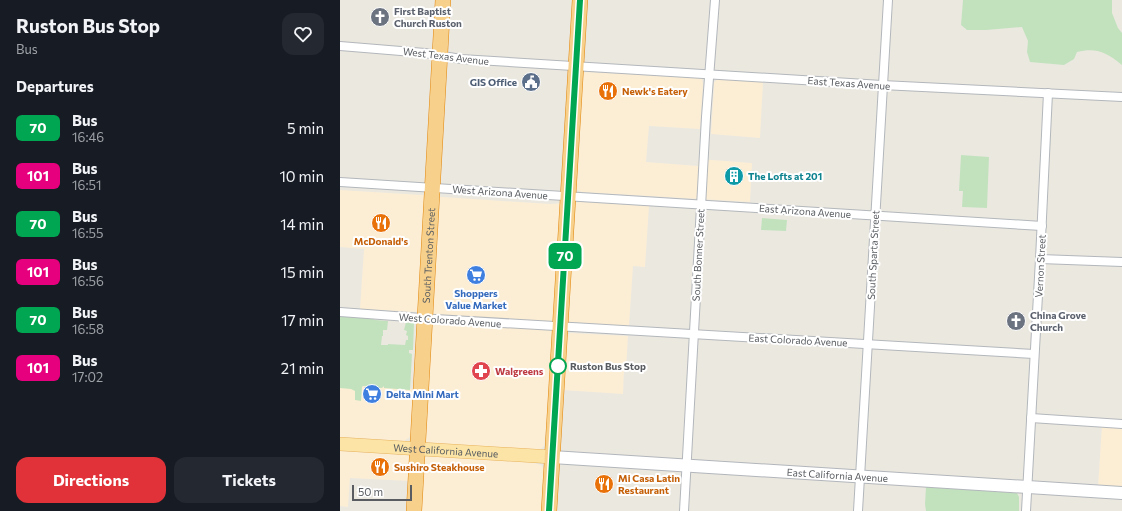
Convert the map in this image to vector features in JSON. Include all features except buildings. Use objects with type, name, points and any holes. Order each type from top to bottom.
[{"type":"highway","name":"South Trenton Street","points":[[414,511],[443,0]]},
{"type":"highway","points":[[549,511],[580,0]]},
{"type":"main road","name":"West California Avenue","points":[[340,444],[552,457]]},
{"type":"main road","name":"East California Avenue","points":[[552,457],[1122,493]]},
{"type":"street","name":"South Bonner Street","points":[[684,511],[715,0]]},
{"type":"street","name":"South Sparta Street","points":[[858,511],[888,0]]},
{"type":"street","name":"West Texas Avenue","points":[[340,46],[425,52],[461,59],[576,66]]},
{"type":"street","name":"East Texas Avenue","points":[[576,66],[882,85],[1122,97]]},
{"type":"street","name":"Vernon Street","points":[[1026,511],[1048,93]]},
{"type":"street","name":"West Arizona Avenue","points":[[340,182],[568,196]]},
{"type":"street","name":"East Arizona Avenue","points":[[568,196],[1042,226]]},
{"type":"street","points":[[1040,259],[1122,262]]},
{"type":"street","name":"West Colorado Avenue","points":[[340,312],[425,319],[561,326]]},
{"type":"street","name":"East Colorado Avenue","points":[[561,326],[1034,354]]},
{"type":"street","points":[[1031,418],[1122,424]]},
{"type":"shaded area","points":[[582,73],[702,79],[700,129],[649,126],[646,162],[698,166],[699,159],[752,163],[750,202],[582,192],[577,190],[575,187]]},
{"type":"shaded area","points":[[718,79],[763,82],[760,138],[711,134],[714,82]]},
{"type":"shaded area","points":[[340,190],[550,204],[580,202],[649,206],[645,267],[633,266],[629,326],[553,321],[548,412],[544,446],[542,448],[538,450],[428,443],[425,441],[418,312],[360,309],[364,249],[340,247]]},
{"type":"shaded area","points":[[570,333],[628,336],[623,394],[562,390],[566,337]]},
{"type":"shaded area","points":[[340,383],[416,389],[412,433],[409,438],[404,441],[340,437]]},
{"type":"shaded area","points":[[1102,425],[1122,427],[1122,488],[1098,487]]},
{"type":"shaded area","points":[[340,451],[408,455],[410,457],[410,481],[350,478],[348,507],[340,506]]},
{"type":"shaded area","points":[[427,456],[530,462],[541,465],[544,469],[542,511],[419,511],[423,458]]},
{"type":"green space","points":[[963,0],[1112,0],[1112,13],[1118,28],[1122,33],[1122,65],[1106,54],[1090,50],[1077,52],[1074,59],[1064,65],[1030,62],[1027,52],[1028,41],[1022,27],[967,30],[961,25]]},
{"type":"green space","points":[[961,155],[989,157],[987,208],[962,207],[963,191],[959,191]]},
{"type":"green space","points":[[762,218],[787,220],[786,231],[761,230]]},
{"type":"green space","points":[[340,315],[369,317],[375,320],[388,321],[387,330],[383,330],[381,345],[405,345],[406,340],[408,340],[408,336],[406,335],[407,331],[404,330],[406,322],[414,323],[413,350],[409,350],[409,353],[412,354],[410,390],[384,388],[384,386],[382,388],[363,386],[361,401],[355,400],[355,391],[340,388]]},
{"type":"green space","points":[[926,487],[1017,493],[1019,497],[1019,511],[926,511]]},
{"type":"bus line","name":"70","points":[[549,511],[580,0]]},
{"type":"place","name":"First Baptist Church Ruston","points":[[380,17]]},
{"type":"place","name":"GIS Office","points":[[531,82]]},
{"type":"place","name":"Newk's Eatery","points":[[608,91]]},
{"type":"place","name":"The Lofts at 201","points":[[734,176]]},
{"type":"place","name":"McDonald's","points":[[381,223]]},
{"type":"place","name":"Shoppers Value Market","points":[[476,275]]},
{"type":"place","name":"China Grove Church","points":[[1016,321]]},
{"type":"place","name":"Ruston Bus Stop","points":[[558,366]]},
{"type":"place","name":"Walgreens","points":[[481,371]]},
{"type":"place","name":"Delta Mini Mart","points":[[372,394]]},
{"type":"place","name":"Sushiro Steakhouse","points":[[380,467]]},
{"type":"place","name":"Mi Casa Latin Restaurant","points":[[604,484]]}]
